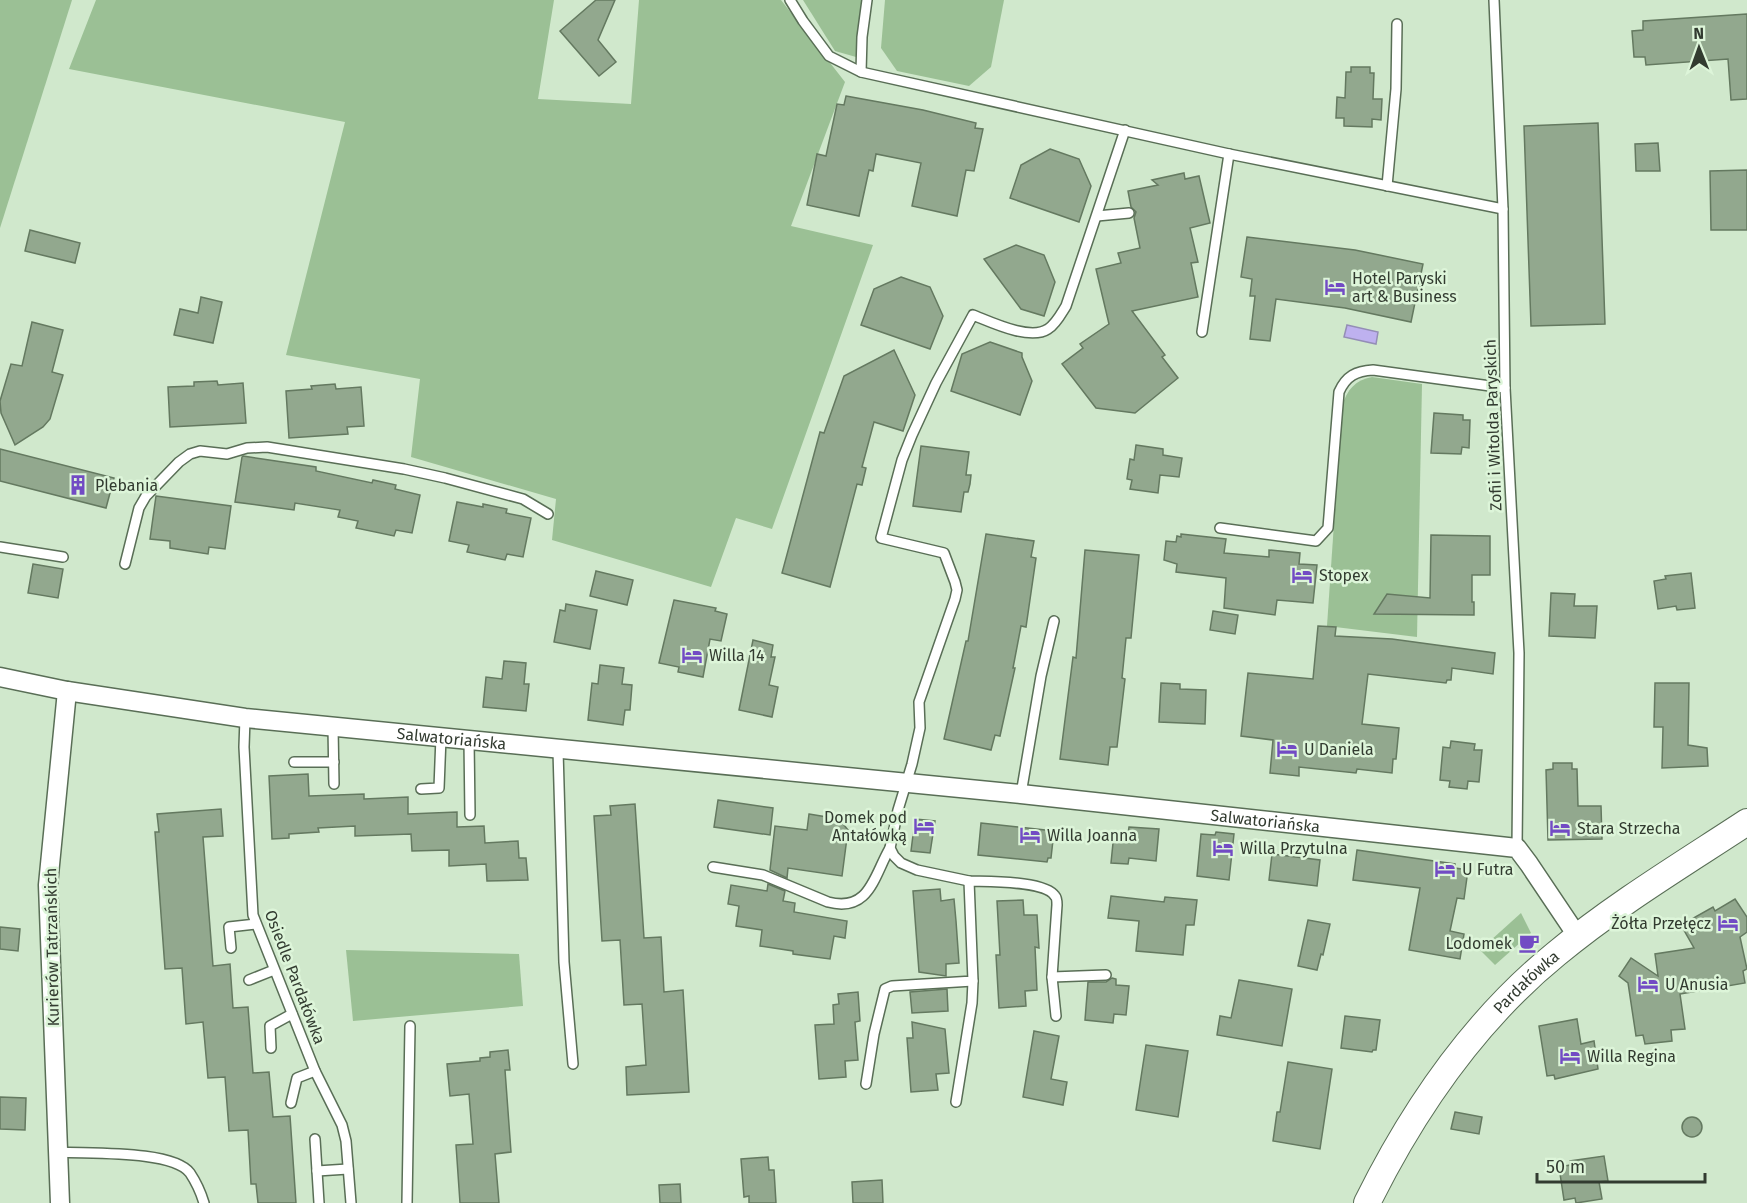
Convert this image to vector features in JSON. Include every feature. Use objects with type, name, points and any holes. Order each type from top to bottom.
[{"type":"street","name":"Salwatoriańska","points":[[0,677],[67,691],[245,718],[1021,794],[1516,848]]},
{"type":"street","name":"Kurierów Tatrzańskich","points":[[60,1203],[60,1152],[48,885],[67,691]]},
{"type":"street","name":"Pardałówka","points":[[1367,1203],[1433,1091],[1473,1036],[1500,1005],[1527,979],[1578,937],[1747,822]]},
{"type":"street","points":[[1516,848],[1578,937]]},
{"type":"lane","points":[[790,0],[830,56],[861,72],[1229,154],[1503,209]]},
{"type":"lane","points":[[861,72],[862,38],[867,0]]},
{"type":"lane","name":"Zofii i Witolda Paryskich","points":[[1494,0],[1503,209],[1505,388],[1519,653],[1516,848]]},
{"type":"lane","points":[[1387,186],[1396,89],[1397,24]]},
{"type":"lane","points":[[713,867],[763,875],[838,905],[849,904],[862,898],[870,889],[890,848],[920,729],[920,702],[957,590],[944,553],[881,538],[902,460],[925,406],[973,315],[1019,331],[1036,332],[1049,329],[1066,306],[1125,130]]},
{"type":"lane","points":[[1202,332],[1229,154]]},
{"type":"lane","points":[[1097,216],[1130,213]]},
{"type":"lane","points":[[1220,528],[1316,541],[1328,528],[1339,392],[1343,382],[1354,373],[1373,370],[1505,388]]},
{"type":"lane","points":[[125,564],[139,508],[146,496],[179,462],[190,454],[201,451],[227,454],[247,448],[267,447],[404,469],[523,499],[548,514]]},
{"type":"lane","points":[[0,547],[63,557]]},
{"type":"lane","points":[[1021,794],[1041,676],[1054,621]]},
{"type":"lane","name":"Osiedle Pardałówka","points":[[245,718],[244,747],[253,915],[315,1071],[342,1125],[346,1141],[351,1203]]},
{"type":"lane","points":[[333,727],[334,784]]},
{"type":"lane","points":[[421,789],[439,788],[441,737]]},
{"type":"lane","points":[[469,740],[470,814]]},
{"type":"lane","points":[[558,750],[564,962],[573,1064]]},
{"type":"lane","points":[[294,762],[334,762]]},
{"type":"lane","points":[[890,848],[901,863],[916,870],[967,881],[1032,885],[1046,888],[1055,896],[1057,905],[1052,977],[1056,1016]]},
{"type":"lane","points":[[956,1102],[972,1003],[969,881],[967,881]]},
{"type":"lane","points":[[231,948],[229,927],[256,924]]},
{"type":"lane","points":[[249,980],[274,970]]},
{"type":"lane","points":[[1052,977],[1106,975]]},
{"type":"lane","points":[[866,1084],[874,1034],[885,989],[892,986],[973,981]]},
{"type":"lane","points":[[271,1048],[270,1026],[292,1014]]},
{"type":"lane","points":[[407,1203],[410,1026]]},
{"type":"lane","points":[[291,1103],[297,1078],[315,1071]]},
{"type":"lane","points":[[315,1138],[319,1203]]},
{"type":"lane","points":[[60,1152],[125,1154],[160,1158],[177,1164],[190,1172],[204,1203]]},
{"type":"lane","points":[[317,1171],[348,1169]]},
{"type":"green space","points":[[0,0],[72,0],[0,228]]},
{"type":"green space","points":[[96,0],[554,0],[538,99],[631,104],[639,0],[781,0],[845,82],[791,226],[873,245],[772,529],[736,518],[711,587],[552,540],[556,499],[411,457],[420,379],[286,355],[345,122],[69,69]]},
{"type":"green space","points":[[803,0],[866,0],[856,57],[835,51]]},
{"type":"green space","points":[[885,0],[1004,0],[991,67],[969,86],[897,71],[881,48]]},
{"type":"green space","points":[[1372,377],[1422,384],[1417,637],[1327,626],[1342,406],[1352,387]]},
{"type":"green space","points":[[1521,913],[1531,933],[1495,965],[1480,950]]},
{"type":"green space","points":[[346,950],[519,954],[523,1006],[353,1021]]},
{"type":"shaded area","points":[[1347,325],[1378,332],[1376,344],[1344,337]]},
{"type":"building","points":[[596,0],[615,0],[598,40],[616,62],[599,76],[560,31]]},
{"type":"building","points":[[1747,14],[1747,99],[1731,100],[1728,59],[1646,65],[1645,57],[1634,57],[1632,31],[1643,30],[1643,21]]},
{"type":"building","points":[[1351,67],[1370,67],[1370,73],[1374,73],[1373,99],[1382,99],[1381,120],[1372,119],[1372,127],[1344,126],[1344,118],[1336,118],[1337,97],[1345,98],[1346,72],[1351,72]]},
{"type":"building","points":[[846,96],[923,110],[976,123],[975,128],[983,129],[974,171],[966,170],[957,216],[912,206],[921,163],[876,154],[873,171],[869,170],[859,216],[807,205],[817,154],[826,156],[837,104],[844,105]]},
{"type":"building","points":[[1598,123],[1605,324],[1531,326],[1524,126]]},
{"type":"building","points":[[1658,143],[1660,171],[1636,171],[1635,144]]},
{"type":"building","points":[[1050,149],[1079,159],[1091,186],[1079,222],[1010,198],[1021,165]]},
{"type":"building","points":[[1747,170],[1747,230],[1711,230],[1710,171]]},
{"type":"building","points":[[1184,173],[1185,179],[1199,176],[1210,223],[1190,228],[1198,262],[1191,263],[1198,297],[1132,311],[1165,355],[1162,357],[1178,378],[1135,413],[1096,408],[1062,364],[1083,348],[1080,344],[1109,324],[1096,269],[1121,263],[1118,253],[1140,248],[1134,218],[1136,212],[1131,207],[1128,191],[1158,185],[1152,180]]},
{"type":"building","points":[[30,230],[80,243],[75,263],[25,251]]},
{"type":"building","name":"Hotel Paryski art & Business","points":[[1247,237],[1355,250],[1423,264],[1411,322],[1345,308],[1276,299],[1270,341],[1250,339],[1255,296],[1250,296],[1252,279],[1241,277]]},
{"type":"building","points":[[1016,245],[1044,255],[1055,282],[1044,316],[1021,309],[984,259]]},
{"type":"building","points":[[901,277],[930,287],[943,316],[930,349],[861,325],[874,289]]},
{"type":"building","points":[[201,297],[222,302],[213,343],[174,335],[180,309],[198,313]]},
{"type":"building","points":[[32,322],[63,330],[52,372],[63,375],[50,419],[43,427],[15,445],[1,413],[0,401],[11,364],[22,366]]},
{"type":"building","points":[[990,342],[1022,353],[1032,381],[1020,415],[951,391],[962,354]]},
{"type":"building","points":[[894,350],[915,395],[903,431],[874,422],[862,467],[866,468],[862,485],[857,484],[830,587],[782,573],[820,432],[824,433],[844,376]]},
{"type":"building","points":[[217,381],[218,385],[243,383],[246,423],[170,427],[168,387],[194,386],[194,382]]},
{"type":"building","points":[[335,384],[336,389],[361,387],[364,426],[347,427],[348,434],[289,438],[286,391]]},
{"type":"building","points":[[1434,413],[1463,415],[1463,420],[1470,420],[1469,448],[1462,447],[1461,454],[1431,453]]},
{"type":"building","points":[[1136,445],[1163,449],[1163,455],[1182,458],[1179,477],[1160,475],[1158,493],[1130,489],[1132,480],[1127,479],[1130,459],[1134,460]]},
{"type":"building","points":[[921,446],[969,452],[966,475],[971,475],[970,484],[968,492],[964,492],[961,512],[913,506]]},
{"type":"building","points":[[0,449],[114,478],[106,508],[0,481]]},
{"type":"building","points":[[243,456],[316,467],[316,471],[372,483],[373,480],[396,485],[395,489],[420,495],[412,533],[396,530],[394,536],[356,528],[358,521],[338,517],[340,510],[295,503],[294,510],[235,502]]},
{"type":"building","points":[[156,496],[231,506],[225,549],[209,547],[208,554],[170,548],[170,541],[150,539]]},
{"type":"building","points":[[457,502],[507,509],[506,513],[531,518],[523,557],[507,554],[505,560],[467,552],[469,545],[449,541]]},
{"type":"building","points":[[986,534],[1034,541],[1031,557],[1036,558],[1026,627],[1021,626],[1013,668],[1015,668],[1000,736],[995,735],[991,750],[944,739],[966,641],[968,641]]},
{"type":"building","points":[[1181,534],[1226,539],[1224,553],[1269,557],[1269,550],[1300,553],[1299,564],[1317,565],[1313,603],[1277,600],[1275,615],[1224,608],[1226,578],[1176,572],[1177,564],[1164,560],[1166,541],[1176,542],[1177,536],[1181,537]]},
{"type":"building","points":[[1431,535],[1490,536],[1490,575],[1472,575],[1474,615],[1374,614],[1387,594],[1430,598]]},
{"type":"building","points":[[1085,550],[1139,555],[1131,638],[1126,638],[1122,678],[1125,679],[1117,747],[1110,747],[1108,765],[1060,759],[1073,657],[1076,658]]},
{"type":"building","points":[[33,564],[63,569],[58,598],[28,593]]},
{"type":"building","points":[[596,571],[633,580],[627,605],[590,596]]},
{"type":"building","points":[[1691,573],[1695,608],[1677,610],[1676,606],[1658,609],[1654,581],[1666,579],[1665,576]]},
{"type":"building","points":[[1551,593],[1575,594],[1574,606],[1597,606],[1595,638],[1549,636]]},
{"type":"building","points":[[674,600],[716,608],[715,611],[727,614],[721,641],[710,639],[703,677],[678,672],[679,667],[659,663]]},
{"type":"building","points":[[566,604],[597,610],[590,649],[554,642],[560,610],[565,611]]},
{"type":"building","points":[[1213,611],[1238,615],[1235,634],[1210,630]]},
{"type":"building","points":[[1318,626],[1336,627],[1335,636],[1392,639],[1495,653],[1493,674],[1452,668],[1451,680],[1447,680],[1446,683],[1368,674],[1362,724],[1399,728],[1396,759],[1393,759],[1392,773],[1357,769],[1356,773],[1299,767],[1299,776],[1270,773],[1273,740],[1241,736],[1248,673],[1313,679]]},
{"type":"building","points":[[753,640],[773,645],[771,657],[775,657],[769,685],[778,687],[772,717],[739,710]]},
{"type":"building","points":[[504,661],[526,663],[524,684],[529,684],[526,711],[483,707],[486,677],[502,679]]},
{"type":"building","points":[[600,665],[624,668],[622,684],[632,685],[630,710],[625,710],[623,725],[588,720],[592,683],[598,684]]},
{"type":"building","points":[[1161,683],[1180,684],[1180,689],[1206,690],[1205,724],[1159,722]]},
{"type":"building","points":[[1655,683],[1689,683],[1688,745],[1707,748],[1708,766],[1662,768],[1663,727],[1654,727]]},
{"type":"building","points":[[1451,741],[1475,744],[1474,750],[1482,750],[1479,782],[1468,781],[1467,789],[1449,787],[1450,781],[1440,780],[1443,747],[1450,748]]},
{"type":"building","points":[[1553,763],[1572,763],[1572,769],[1577,769],[1578,806],[1601,806],[1602,839],[1548,840],[1546,770],[1553,769]]},
{"type":"building","points":[[308,774],[309,796],[364,794],[364,799],[408,797],[408,814],[457,812],[457,827],[484,826],[485,843],[518,841],[519,858],[526,858],[528,880],[487,881],[486,864],[449,866],[449,850],[412,851],[411,834],[355,836],[355,826],[318,828],[319,832],[289,834],[289,838],[272,839],[269,776]]},
{"type":"building","points":[[718,800],[773,808],[770,835],[714,827]]},
{"type":"building","points":[[635,804],[644,938],[661,937],[664,992],[683,990],[689,1092],[627,1095],[626,1067],[646,1065],[642,1004],[624,1005],[620,940],[602,941],[594,816],[611,815],[610,806]]},
{"type":"building","points":[[221,809],[223,836],[203,837],[213,966],[230,964],[233,1008],[248,1007],[253,1073],[269,1072],[273,1117],[290,1116],[296,1203],[258,1203],[256,1184],[251,1184],[248,1130],[229,1131],[225,1077],[208,1078],[203,1022],[186,1024],[182,968],[165,969],[155,832],[159,832],[157,814]]},
{"type":"building","points":[[809,814],[839,819],[848,830],[842,876],[788,868],[787,878],[770,870],[775,826],[807,830]]},
{"type":"building","points":[[915,819],[935,821],[930,853],[911,851]]},
{"type":"building","points":[[981,823],[1054,831],[1051,858],[1048,858],[1047,862],[978,855]]},
{"type":"building","points":[[1129,827],[1159,829],[1156,861],[1129,858],[1128,864],[1111,863],[1114,833],[1128,834]]},
{"type":"building","points":[[1216,832],[1234,834],[1229,880],[1197,876],[1201,834],[1215,835]]},
{"type":"building","points":[[1357,850],[1455,864],[1455,868],[1468,870],[1464,899],[1457,898],[1450,931],[1464,934],[1460,959],[1409,950],[1420,888],[1353,880]]},
{"type":"building","points":[[1272,854],[1320,860],[1317,886],[1269,880]]},
{"type":"building","points":[[768,884],[785,891],[783,901],[795,903],[794,912],[847,921],[845,938],[834,936],[830,959],[793,954],[793,951],[760,946],[762,930],[736,926],[739,906],[728,904],[731,885],[767,891]]},
{"type":"building","points":[[940,889],[941,901],[954,899],[959,963],[946,964],[946,976],[919,972],[913,891]]},
{"type":"building","points":[[1111,896],[1164,902],[1165,897],[1197,900],[1194,925],[1186,925],[1183,955],[1136,951],[1139,921],[1108,918]]},
{"type":"building","points":[[1735,899],[1747,917],[1747,932],[1740,937],[1747,969],[1743,971],[1745,983],[1680,994],[1685,1029],[1671,1030],[1672,1041],[1645,1044],[1643,1035],[1636,1036],[1628,983],[1619,976],[1631,958],[1658,976],[1655,954],[1694,948],[1681,925],[1713,907],[1715,911]]},
{"type":"building","points":[[1023,900],[1024,915],[1037,915],[1039,948],[1035,947],[1037,990],[1025,991],[1026,1006],[999,1008],[996,955],[1000,955],[997,901]]},
{"type":"building","points":[[1308,920],[1330,924],[1317,970],[1298,966]]},
{"type":"building","points":[[0,927],[20,929],[18,951],[0,949]]},
{"type":"building","points":[[1112,978],[1116,979],[1116,985],[1129,986],[1126,1015],[1114,1014],[1113,1023],[1085,1020],[1088,982],[1106,982]]},
{"type":"building","points":[[1239,980],[1292,989],[1282,1046],[1217,1035],[1220,1016],[1231,1018]]},
{"type":"building","points":[[947,989],[948,1011],[912,1013],[910,992]]},
{"type":"building","points":[[858,992],[860,1021],[855,1022],[858,1060],[845,1061],[846,1077],[819,1079],[815,1025],[834,1024],[833,1005],[839,1004],[838,994]]},
{"type":"building","points":[[1345,1016],[1380,1020],[1376,1050],[1372,1052],[1341,1048]]},
{"type":"building","name":"Willa Regina","points":[[1577,1019],[1581,1044],[1594,1041],[1598,1069],[1555,1079],[1554,1075],[1547,1076],[1539,1026]]},
{"type":"building","points":[[912,1022],[945,1029],[949,1073],[936,1074],[938,1090],[911,1092],[907,1038],[913,1038]]},
{"type":"building","points":[[1034,1031],[1059,1036],[1051,1079],[1067,1082],[1063,1105],[1023,1097]]},
{"type":"building","points":[[1146,1045],[1188,1051],[1178,1117],[1136,1110]]},
{"type":"building","points":[[508,1050],[510,1070],[505,1070],[511,1152],[495,1154],[499,1203],[460,1203],[456,1145],[473,1144],[469,1094],[450,1096],[447,1064],[480,1061],[480,1058],[490,1057],[490,1052]]},
{"type":"building","points":[[1288,1062],[1332,1069],[1320,1149],[1273,1141]]},
{"type":"building","points":[[0,1097],[26,1098],[25,1130],[0,1129]]},
{"type":"building","points":[[1455,1112],[1482,1117],[1479,1134],[1451,1129]]},
{"type":"building","points":[[1692,1117],[1699,1120],[1702,1127],[1699,1134],[1692,1137],[1685,1134],[1682,1127],[1685,1120]]},
{"type":"building","points":[[1604,1156],[1608,1181],[1599,1182],[1602,1199],[1576,1203],[1575,1198],[1564,1200],[1559,1167],[1570,1165],[1570,1161]]},
{"type":"building","points":[[768,1157],[769,1170],[774,1170],[776,1203],[749,1203],[749,1196],[744,1197],[741,1159]]},
{"type":"building","points":[[882,1180],[883,1203],[853,1203],[852,1182]]},
{"type":"building","points":[[680,1184],[681,1203],[660,1203],[659,1185]]},
{"type":"place","name":"Hotel Paryski art & Business","points":[[1335,287]]},
{"type":"place","name":"Plebania","points":[[78,485]]},
{"type":"place","name":"Stopex","points":[[1302,575]]},
{"type":"place","name":"Willa 14","points":[[692,655]]},
{"type":"place","name":"U Daniela","points":[[1287,749]]},
{"type":"place","name":"Domek pod Antałówką","points":[[924,826]]},
{"type":"place","name":"Stara Strzecha","points":[[1560,828]]},
{"type":"place","name":"Willa Joanna","points":[[1030,835]]},
{"type":"place","name":"Willa Przytulna","points":[[1223,848]]},
{"type":"place","name":"U Futra","points":[[1445,869]]},
{"type":"place","name":"Żółta Przełęcz","points":[[1728,923]]},
{"type":"place","name":"Lodomek","points":[[1529,943]]},
{"type":"place","name":"U Anusia","points":[[1648,984]]},
{"type":"place","name":"Willa Regina","points":[[1570,1056]]}]
